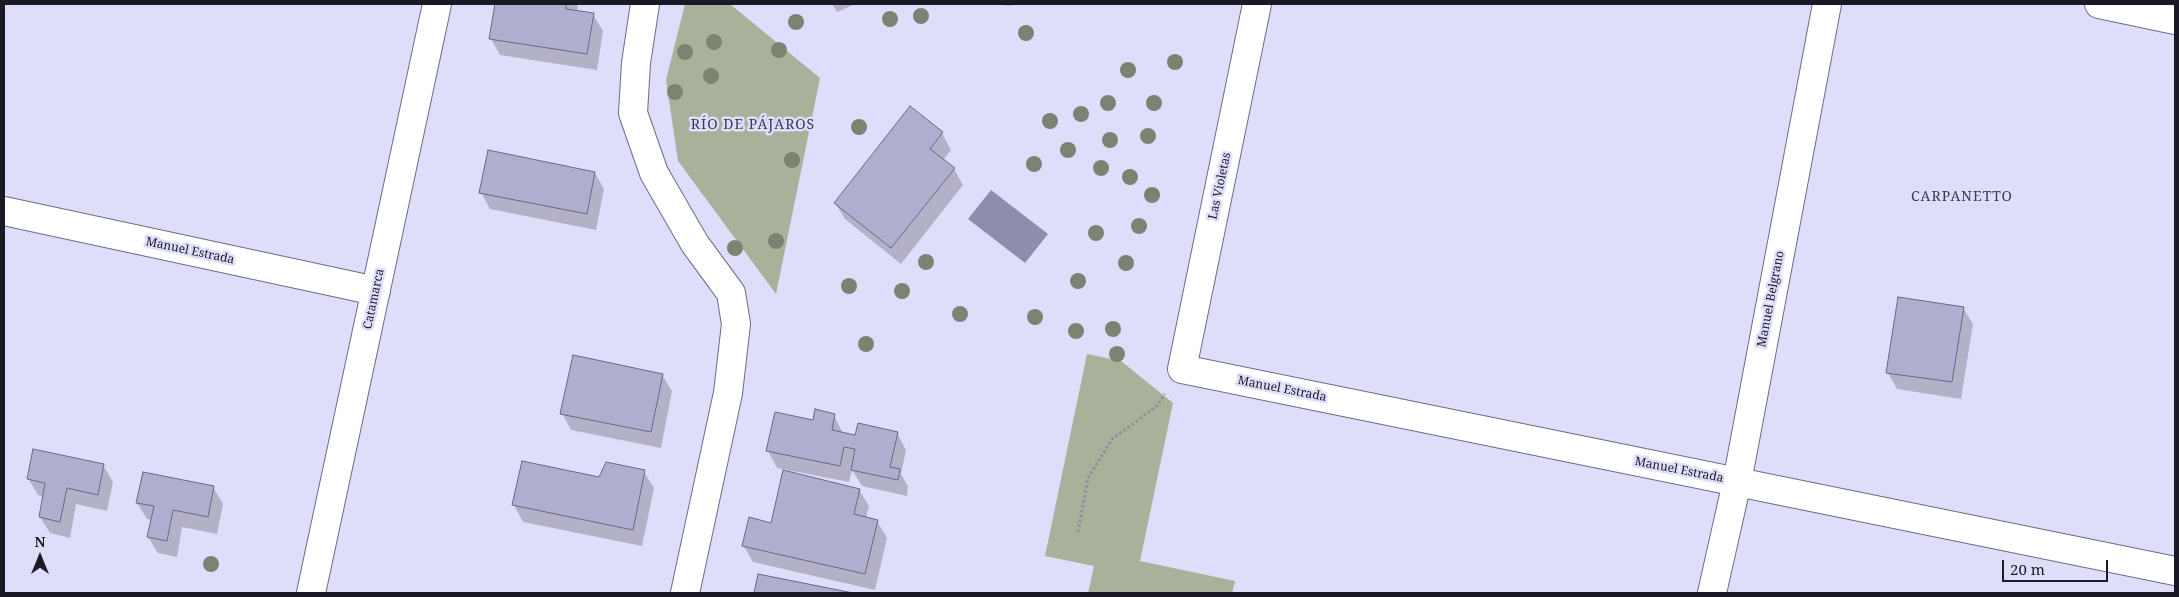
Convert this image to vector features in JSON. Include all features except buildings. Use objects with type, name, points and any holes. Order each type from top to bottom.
[{"type":"street","name":"Catamarca","points":[[311,593],[437,4]]},
{"type":"street","points":[[645,4],[636,64],[633,113],[654,173],[696,244],[731,293],[736,324],[728,393],[685,593]]},
{"type":"street","name":"Las Violetas","points":[[1182,369],[1258,4]]},
{"type":"street","name":"Manuel Belgrano","points":[[1712,593],[1737,482],[1827,4]]},
{"type":"street","points":[[2099,4],[2175,20]]},
{"type":"street","name":"Manuel Estrada","points":[[4,211],[376,291]]},
{"type":"street","name":"Manuel Estrada","points":[[1182,369],[2175,571]]},
{"type":"path","points":[[1078,532],[1088,478],[1112,439],[1157,406],[1182,369]]},
{"type":"green space","points":[[685,4],[730,4],[820,78],[776,294],[678,161],[666,80]]},
{"type":"green space","points":[[1087,354],[1121,361],[1173,403],[1140,561],[1235,581],[1232,593],[1088,593],[1094,566],[1045,556]]},
{"type":"water","points":[[991,190],[1048,234],[1025,263],[968,219]]},
{"type":"district","name":"RÍO DE PÁJAROS","points":[[753,125]]},
{"type":"district","name":"CARPANETTO","points":[[1962,197]]}]
